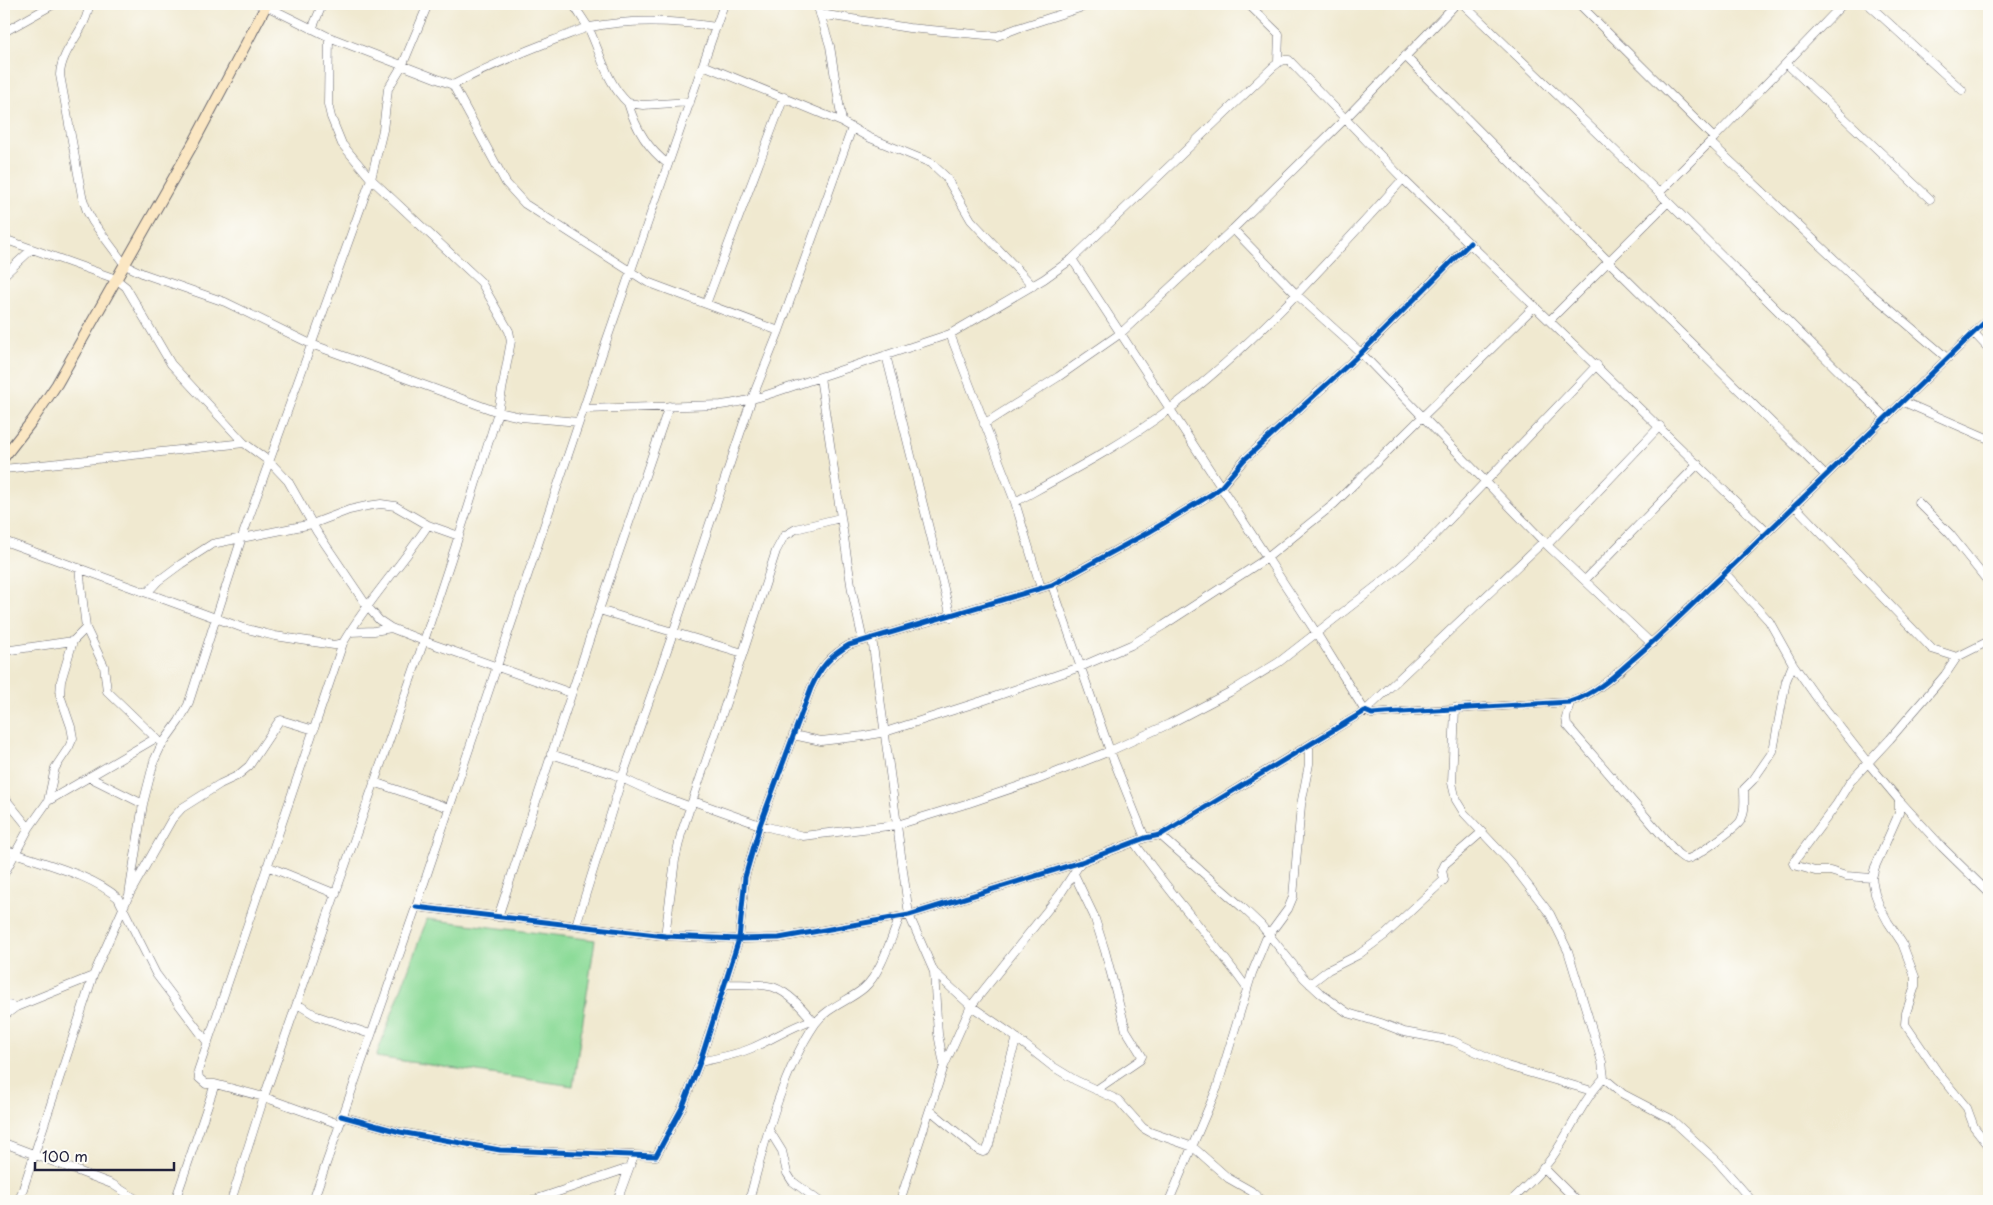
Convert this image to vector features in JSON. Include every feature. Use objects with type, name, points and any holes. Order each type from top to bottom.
[{"type":"street","points":[[4,32],[54,4]]},
{"type":"street","points":[[89,4],[84,21],[65,52],[60,67],[60,75],[82,196],[87,211],[125,265],[144,274],[225,302],[311,344],[498,412],[520,417],[579,422]]},
{"type":"street","points":[[6,451],[32,421],[57,384],[194,142],[264,4],[329,37],[453,84],[481,134],[500,174],[511,191],[525,204],[630,272],[661,288],[779,331]]},
{"type":"street","points":[[312,29],[320,10],[319,4]]},
{"type":"street","points":[[19,1201],[93,976],[128,895],[143,804],[154,761],[161,746],[188,705],[242,537],[371,179],[384,130],[388,88],[403,64],[428,4]]},
{"type":"street","points":[[573,4],[588,28],[606,71],[619,93],[628,103],[647,144],[659,158],[668,164]]},
{"type":"street","points":[[313,1201],[416,907],[630,272],[724,4]]},
{"type":"street","points":[[817,4],[830,46],[842,122]]},
{"type":"street","points":[[820,14],[909,28],[998,36],[1092,4]]},
{"type":"street","points":[[1248,4],[1279,34],[1278,62]]},
{"type":"street","points":[[984,424],[1058,377],[1120,333],[1233,229],[1456,4]]},
{"type":"street","points":[[1463,4],[1659,193],[1887,419]]},
{"type":"street","points":[[1579,4],[1712,140],[1868,290],[1947,358]]},
{"type":"street","points":[[1659,193],[1787,64],[1843,4]]},
{"type":"street","points":[[1868,4],[1962,90]]},
{"type":"street","points":[[453,84],[480,70],[588,28],[620,22],[652,20],[677,21],[716,27]]},
{"type":"street","points":[[231,1201],[264,1097],[459,536],[498,412],[511,341],[509,331],[480,282],[371,179],[342,144],[331,118],[328,104],[329,37]]},
{"type":"street","points":[[1405,56],[1608,261],[1825,475]]},
{"type":"street","points":[[584,409],[721,405],[751,401],[950,334],[1033,286],[1072,259],[1278,62],[1289,60],[1403,179],[1660,426],[1767,532]]},
{"type":"street","points":[[1787,64],[1930,199]]},
{"type":"street","points":[[703,65],[842,122],[868,137],[924,159],[936,166],[946,176],[971,220],[1033,286]]},
{"type":"street","points":[[706,304],[784,97]]},
{"type":"street","points":[[628,103],[643,105],[690,102]]},
{"type":"street","points":[[576,925],[622,778],[751,401],[779,331],[852,128]]},
{"type":"street","points":[[1015,502],[1094,459],[1170,409],[1248,343],[1297,295],[1403,179]]},
{"type":"street","points":[[1550,320],[1668,202]]},
{"type":"street","points":[[1233,229],[1297,295],[1361,353],[1545,543],[1652,644]]},
{"type":"street","points":[[4,239],[116,279],[133,298],[171,364],[244,442],[270,462],[288,481],[312,524],[367,606],[379,620],[391,628],[424,641],[571,693]]},
{"type":"street","points":[[428,524],[412,549],[367,606],[343,642],[198,1071],[199,1078],[206,1084],[215,1084],[264,1097],[340,1120],[500,1150],[656,1156],[683,1106],[700,1062],[739,939],[745,877],[760,825],[818,672],[827,660],[839,651],[872,638],[951,617],[1052,585],[1149,532],[1212,494],[1244,460],[1361,353],[1470,243]]},
{"type":"street","points":[[4,275],[32,249]]},
{"type":"street","points":[[1072,259],[1317,634],[1365,711],[1372,714],[1570,702],[1583,698],[1600,688],[1652,644],[1825,475],[1887,419],[1989,318]]},
{"type":"street","points":[[793,735],[821,740],[885,732],[1080,667],[1131,645],[1267,558],[1334,504],[1535,306]]},
{"type":"street","points":[[1974,333],[1989,349]]},
{"type":"street","points":[[950,334],[1015,502],[1042,588]]},
{"type":"street","points":[[886,355],[951,617]]},
{"type":"street","points":[[551,754],[622,778],[656,794],[803,836],[897,825],[969,804],[1037,780],[1110,751],[1169,724],[1222,696],[1279,662],[1317,634],[1392,574],[1427,542],[1597,365]]},
{"type":"street","points":[[820,377],[840,518],[852,591],[863,641]]},
{"type":"street","points":[[1904,402],[1989,439]]},
{"type":"street","points":[[498,917],[571,693],[669,406]]},
{"type":"street","points":[[416,907],[664,936],[739,939],[779,938],[909,915],[1081,862],[1145,838],[1160,835],[1365,711],[1545,543],[1660,426]]},
{"type":"street","points":[[4,469],[244,442]]},
{"type":"street","points":[[1584,580],[1698,464]]},
{"type":"street","points":[[1918,502],[1950,534],[1989,583]]},
{"type":"street","points":[[147,593],[158,582],[196,553],[212,544],[312,524],[349,510],[389,504],[428,524],[459,536]]},
{"type":"street","points":[[1794,505],[1932,649],[1957,657]]},
{"type":"street","points":[[664,936],[677,848],[744,652],[776,551],[784,536],[796,529],[840,518]]},
{"type":"street","points":[[4,541],[215,619],[275,636],[330,644],[343,642]]},
{"type":"street","points":[[79,568],[86,628],[101,658],[108,691],[156,738],[161,746]]},
{"type":"street","points":[[1725,573],[1769,621],[1793,664],[1868,763],[1942,847],[1988,890]]},
{"type":"street","points":[[1052,585],[1110,751],[1145,838]]},
{"type":"street","points":[[599,610],[673,633],[744,652]]},
{"type":"street","points":[[4,874],[29,828],[48,801],[55,768],[69,747],[72,738],[59,692],[73,642],[86,628]]},
{"type":"street","points":[[350,632],[391,628]]},
{"type":"street","points":[[872,638],[909,915],[934,972],[938,1034],[944,1066]]},
{"type":"street","points":[[1872,878],[1846,876],[1830,871],[1799,868],[1794,866],[1793,863],[1836,805],[1850,782],[1945,675],[1957,657],[1989,641]]},
{"type":"street","points":[[4,651],[73,642]]},
{"type":"street","points":[[1570,702],[1566,725],[1677,853],[1683,858],[1688,859],[1700,853],[1741,822],[1745,807],[1744,790],[1773,751],[1786,681],[1793,664]]},
{"type":"street","points":[[1455,708],[1452,783],[1456,800],[1464,813],[1516,870],[1550,914],[1568,951],[1602,1062],[1604,1078],[1623,1094],[1671,1119],[1718,1162],[1752,1201]]},
{"type":"street","points":[[128,895],[172,819],[182,808],[220,784],[238,776],[248,766],[279,721],[314,730]]},
{"type":"street","points":[[48,801],[156,738]]},
{"type":"street","points":[[1169,1201],[1193,1148],[1226,1063],[1246,988],[1266,939],[1291,904],[1294,892],[1301,805],[1310,764],[1309,746]]},
{"type":"street","points":[[89,777],[143,804]]},
{"type":"street","points":[[374,782],[449,808]]},
{"type":"street","points":[[4,796],[29,828]]},
{"type":"street","points":[[1899,800],[1899,813],[1872,878],[1875,894],[1880,906],[1902,943],[1915,977],[1916,986],[1906,1013],[1906,1024],[1939,1074],[1966,1108],[1974,1127],[1989,1146]]},
{"type":"street","points":[[1310,984],[1328,970],[1358,954],[1398,925],[1444,880],[1442,870],[1445,864],[1482,832]]},
{"type":"street","points":[[1160,835],[1243,908],[1310,984],[1335,1005],[1348,1013],[1404,1032],[1453,1041],[1507,1066],[1592,1091]]},
{"type":"street","points":[[1134,842],[1158,877],[1223,954],[1246,988]]},
{"type":"street","points":[[4,849],[89,880],[109,890],[118,898],[156,974],[208,1043]]},
{"type":"street","points":[[900,1201],[944,1066],[971,1006],[1061,893],[1081,862]]},
{"type":"street","points":[[267,866],[336,894]]},
{"type":"street","points":[[1074,874],[1091,909],[1105,951],[1126,1030],[1142,1056],[1140,1060],[1096,1090]]},
{"type":"street","points":[[750,1201],[778,1100],[785,1081],[814,1022],[869,982],[900,917]]},
{"type":"street","points":[[934,972],[971,1006],[1063,1073],[1118,1100],[1143,1128],[1193,1148],[1228,1178],[1251,1191],[1262,1201]]},
{"type":"street","points":[[4,1016],[16,1007],[93,976]]},
{"type":"street","points":[[726,984],[771,987],[784,992],[814,1022]]},
{"type":"street","points":[[4,1004],[16,1007]]},
{"type":"street","points":[[297,1004],[317,1016],[370,1034]]},
{"type":"street","points":[[700,1062],[729,1056],[753,1048],[794,1025],[814,1022]]},
{"type":"street","points":[[930,1110],[978,1150],[986,1151],[1017,1038]]},
{"type":"street","points":[[1511,1201],[1557,1150],[1592,1091],[1604,1078]]},
{"type":"street","points":[[175,1201],[215,1084]]},
{"type":"street","points":[[770,1130],[782,1151],[787,1173],[792,1181],[819,1201]]},
{"type":"street","points":[[4,1143],[112,1184],[139,1201]]},
{"type":"street","points":[[618,1200],[634,1155]]},
{"type":"street","points":[[1543,1167],[1577,1201]]},
{"type":"street","points":[[531,1201],[629,1168]]},
{"type":"street","points":[[1986,1201],[1989,1197]]},
{"type":"green space","points":[[427,919],[595,940],[573,1086],[376,1057]]},
{"type":"cycle path","points":[[341,1116],[400,1132],[500,1150],[656,1156],[683,1106],[700,1062],[739,939],[745,877],[760,825],[811,688],[826,663],[849,645],[1052,585],[1149,532],[1212,494],[1221,487],[1244,460],[1361,353],[1470,243]]},
{"type":"cycle path","points":[[416,907],[665,936],[739,939],[779,938],[909,915],[1081,862],[1145,838],[1160,835],[1365,711],[1372,714],[1570,702],[1579,699],[1618,673],[1656,639],[1989,318]]}]
